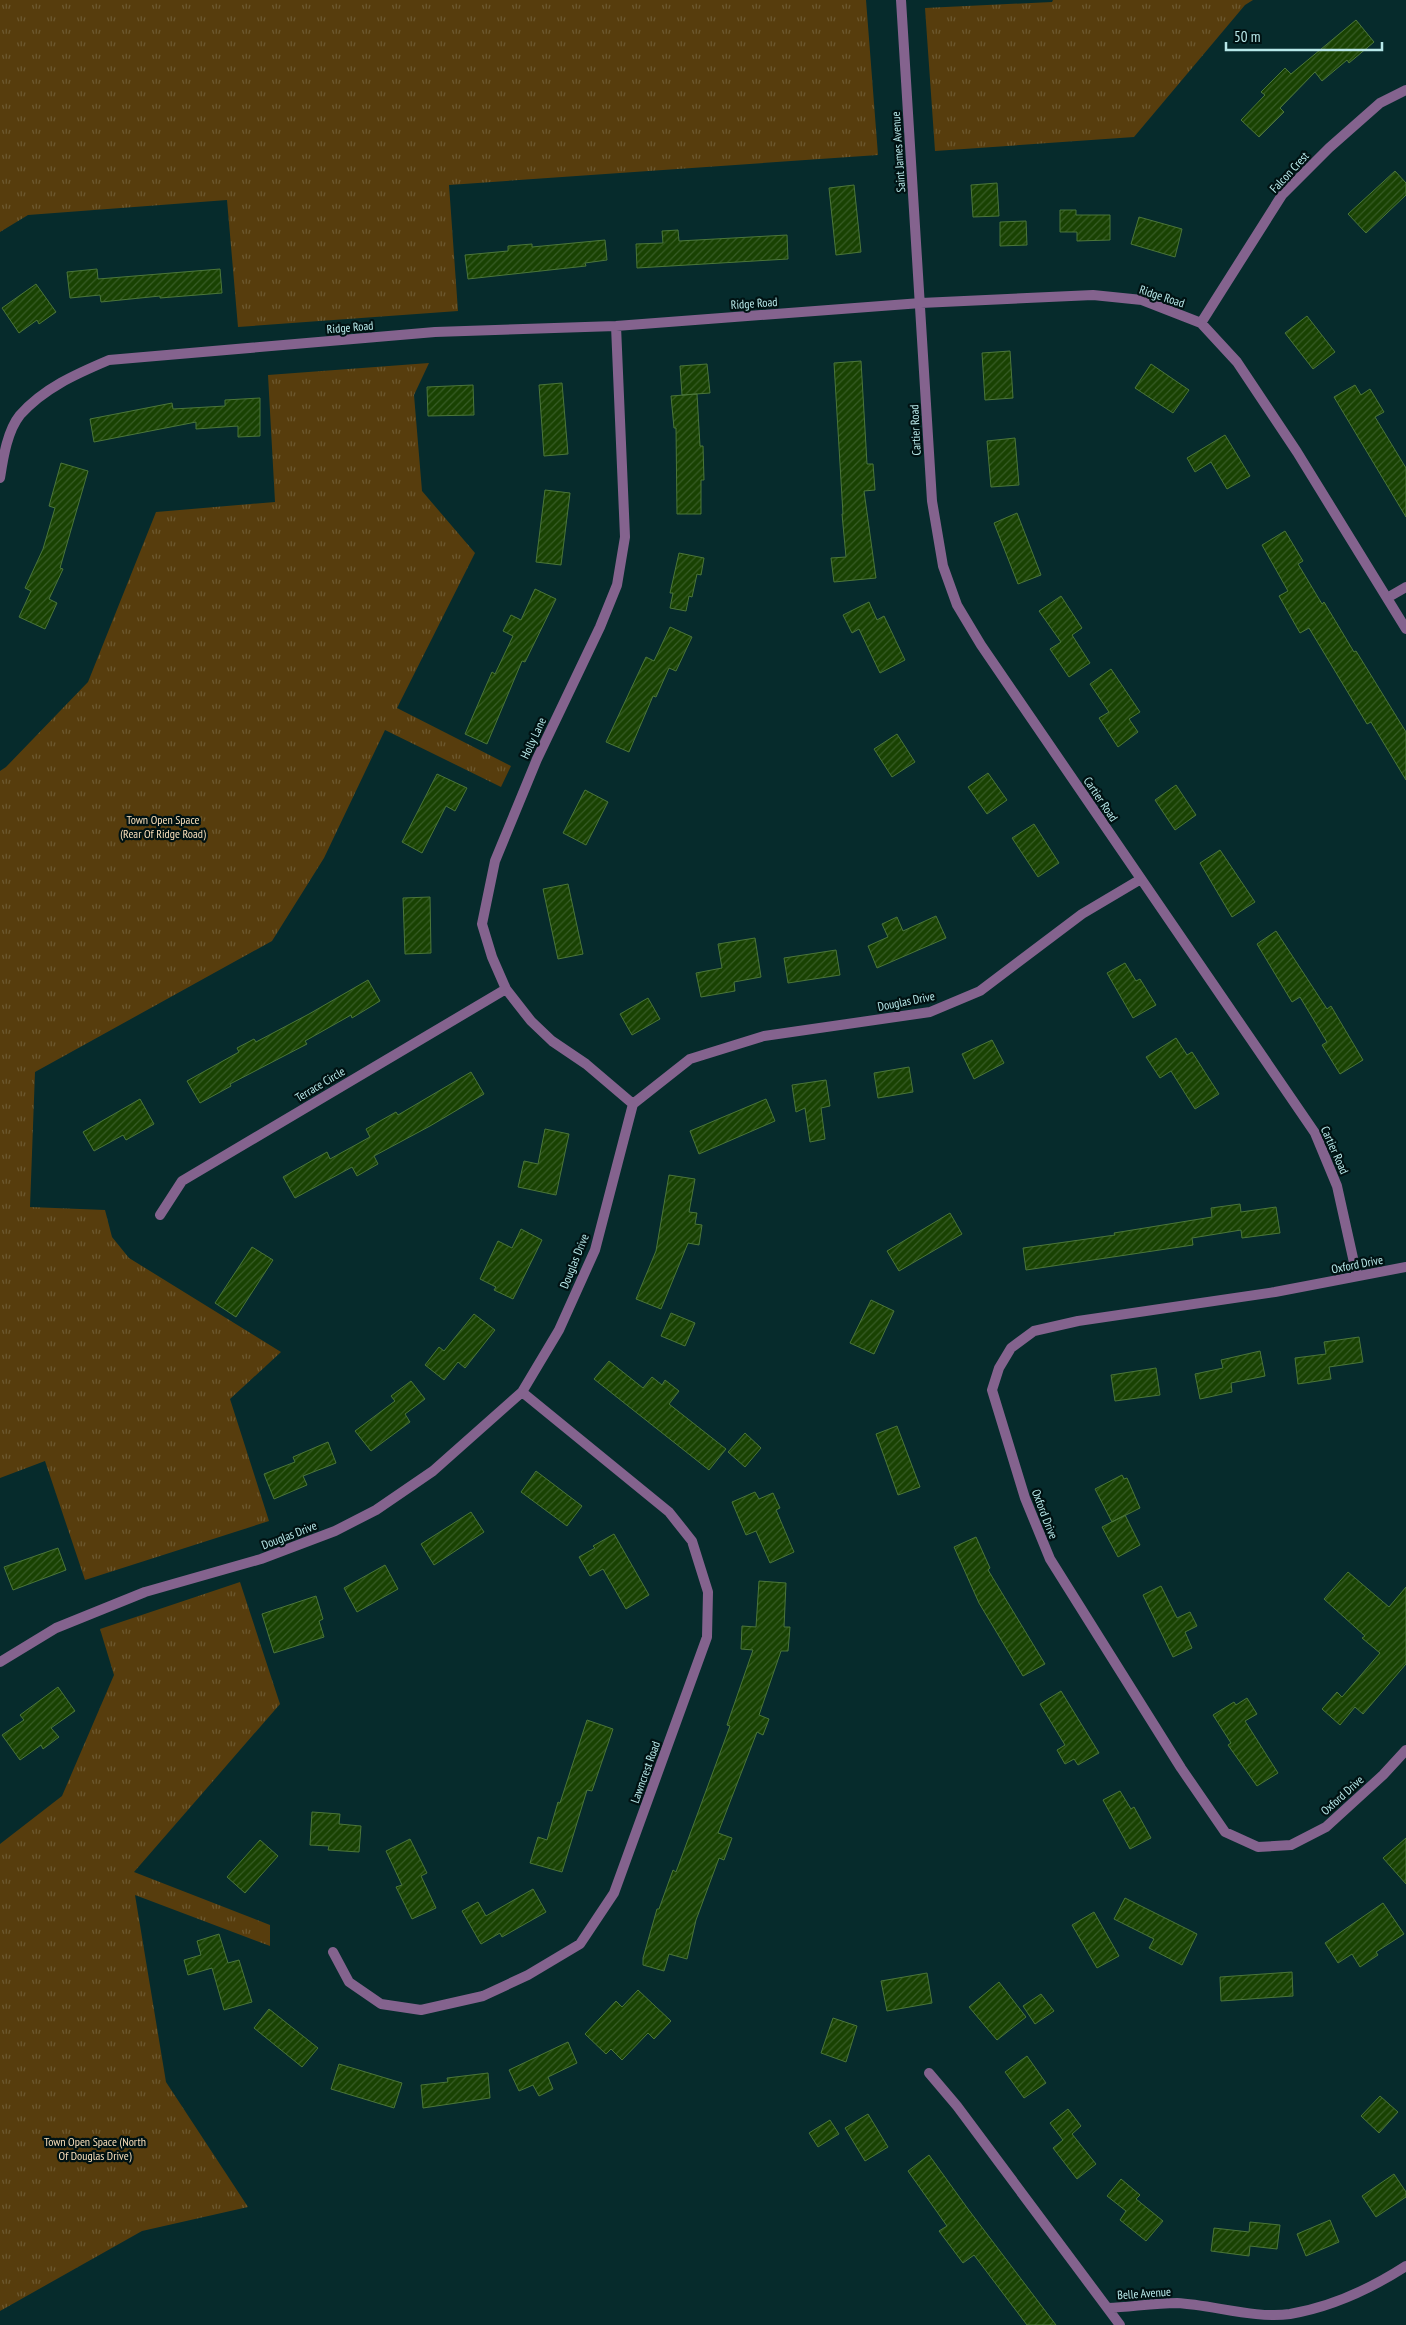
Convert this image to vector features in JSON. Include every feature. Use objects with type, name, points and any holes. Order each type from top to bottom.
[{"type":"street","name":"Saint James Avenue","points":[[901,0],[921,303]]},
{"type":"street","name":"Falcon Crest","points":[[1201,322],[1282,195],[1329,148],[1380,103],[1406,90]]},
{"type":"street","name":"Ridge Road","points":[[0,478],[4,450],[19,416],[60,381],[109,360],[435,332],[616,326],[921,303],[1093,296],[1142,300],[1201,322],[1237,362],[1264,401],[1406,629]]},
{"type":"street","name":"Cartier Road","points":[[921,303],[932,502],[943,566],[957,605],[981,645],[1315,1133],[1337,1186],[1358,1276]]},
{"type":"street","name":"Holly Lane","points":[[616,326],[625,537],[617,585],[600,627],[537,759],[496,861],[482,924],[492,957],[506,989],[531,1022],[552,1041],[586,1064],[633,1104]]},
{"type":"street","points":[[1387,598],[1406,587]]},
{"type":"street","name":"Douglas Drive","points":[[0,1662],[56,1628],[145,1592],[261,1559],[335,1531],[376,1510],[433,1471],[522,1392],[559,1330],[595,1250],[633,1104],[690,1059],[764,1036],[930,1012],[980,991],[1082,914],[1141,879]]},
{"type":"street","name":"Terrace Circle","points":[[160,1215],[182,1181],[506,989]]},
{"type":"street","name":"Oxford Drive","points":[[1406,1266],[1275,1292],[1078,1322],[1034,1331],[1011,1348],[999,1368],[992,1390],[1025,1498],[1050,1559],[1180,1768],[1225,1832],[1258,1846],[1291,1845],[1326,1826],[1383,1775],[1406,1750]]},
{"type":"street","name":"Lawncrest Road","points":[[333,1952],[349,1982],[381,2004],[422,2010],[483,1996],[528,1976],[580,1944],[614,1893],[707,1637],[708,1592],[692,1541],[669,1512],[522,1392]]},
{"type":"street","name":"Belle Avenue","points":[[929,2073],[957,2106],[1108,2308],[1176,2303],[1218,2307],[1247,2313],[1290,2314],[1340,2300],[1385,2279],[1406,2266]]},
{"type":"street","points":[[1108,2308],[1120,2325]]},
{"type":"green space","points":[[0,0],[866,0],[878,155],[449,185],[458,311],[238,327],[227,200],[28,215],[0,232]]},
{"type":"green space","points":[[1053,0],[1253,0],[1245,5],[1134,137],[935,151],[925,8],[1052,2]]},
{"type":"green space","name":"Town Open Space (Rear Of Ridge Road)","points":[[429,363],[414,395],[422,491],[475,553],[397,708],[511,766],[501,787],[385,730],[324,858],[272,941],[35,1072],[30,1207],[105,1210],[112,1237],[129,1258],[281,1352],[230,1399],[269,1521],[85,1580],[45,1461],[0,1478],[0,771],[88,682],[156,512],[275,502],[268,375]]},
{"type":"green space","name":"Town Open Space (North Of Douglas Drive)","points":[[240,1582],[280,1704],[134,1872],[270,1925],[270,1946],[135,1895],[166,2082],[248,2207],[142,2231],[0,2311],[0,1844],[62,1796],[114,1675],[100,1629]]},
{"type":"building","points":[[1356,20],[1374,42],[1349,63],[1347,60],[1322,81],[1315,72],[1280,108],[1284,112],[1259,137],[1241,120],[1265,95],[1261,92],[1285,68],[1291,74]]},
{"type":"building","points":[[1395,171],[1406,183],[1406,195],[1366,233],[1348,214]]},
{"type":"building","points":[[997,183],[999,216],[973,217],[971,185]]},
{"type":"building","points":[[854,185],[861,252],[836,255],[829,188]]},
{"type":"building","points":[[1060,210],[1076,210],[1076,215],[1110,215],[1110,240],[1077,241],[1077,232],[1060,232]]},
{"type":"building","points":[[1139,217],[1182,229],[1175,257],[1131,244]]},
{"type":"building","points":[[1026,221],[1027,245],[1000,246],[1000,222]]},
{"type":"building","points":[[678,230],[679,241],[787,235],[788,259],[637,268],[636,244],[663,243],[662,231]]},
{"type":"building","points":[[605,240],[607,260],[585,263],[586,266],[468,279],[465,255],[508,251],[508,246],[532,244],[532,247]]},
{"type":"building","points":[[97,269],[98,279],[220,269],[222,293],[160,298],[160,296],[101,302],[100,295],[70,298],[67,272]]},
{"type":"building","points":[[36,284],[56,312],[39,324],[37,320],[19,333],[2,308]]},
{"type":"building","points":[[1307,316],[1335,352],[1313,369],[1285,333]]},
{"type":"building","points":[[1010,351],[1013,398],[985,400],[982,353]]},
{"type":"building","points":[[861,361],[867,464],[873,464],[875,490],[864,491],[876,578],[834,582],[831,558],[846,557],[834,363]]},
{"type":"building","points":[[707,364],[710,393],[682,395],[680,366]]},
{"type":"building","points":[[1151,364],[1189,390],[1173,413],[1135,388]]},
{"type":"building","points":[[562,383],[568,454],[544,456],[539,385]]},
{"type":"building","points":[[473,385],[474,415],[428,416],[427,387]]},
{"type":"building","points":[[1355,385],[1361,395],[1370,389],[1384,412],[1375,417],[1406,468],[1406,517],[1334,397]]},
{"type":"building","points":[[697,394],[700,446],[703,446],[704,480],[701,480],[701,514],[677,514],[676,428],[674,428],[671,396]]},
{"type":"building","points":[[260,398],[260,436],[238,437],[238,426],[196,429],[196,422],[94,442],[90,419],[172,403],[173,409],[225,406],[225,400]]},
{"type":"building","points":[[1225,435],[1250,476],[1227,489],[1211,462],[1195,472],[1187,458]]},
{"type":"building","points":[[1015,438],[1019,485],[991,487],[987,441]]},
{"type":"building","points":[[61,463],[88,471],[60,568],[63,569],[49,599],[57,603],[45,629],[19,617],[31,591],[25,588],[43,549],[55,508],[49,506]]},
{"type":"building","points":[[545,490],[570,493],[561,565],[536,562]]},
{"type":"building","points":[[1017,513],[1041,575],[1018,584],[994,523]]},
{"type":"building","points":[[1285,531],[1303,561],[1298,564],[1322,604],[1324,602],[1406,732],[1406,780],[1371,722],[1367,724],[1309,628],[1300,633],[1279,596],[1288,591],[1262,545]]},
{"type":"building","points":[[679,553],[704,558],[701,575],[697,574],[692,597],[689,596],[686,611],[670,608],[673,593],[670,593]]},
{"type":"building","points":[[535,589],[556,599],[525,662],[522,661],[487,744],[465,734],[492,672],[495,674],[513,636],[503,631],[511,615],[521,620]]},
{"type":"building","points":[[1061,596],[1082,628],[1072,635],[1090,663],[1069,677],[1050,649],[1061,642],[1039,611]]},
{"type":"building","points":[[869,602],[877,620],[884,616],[905,660],[880,673],[859,629],[852,633],[843,615]]},
{"type":"building","points":[[670,627],[692,637],[676,671],[669,668],[656,697],[653,696],[629,752],[606,742],[646,657],[654,661]]},
{"type":"building","points":[[1111,669],[1140,712],[1129,719],[1138,732],[1118,747],[1099,718],[1109,712],[1090,684]]},
{"type":"building","points":[[897,734],[915,762],[892,777],[874,749]]},
{"type":"building","points":[[988,773],[1007,800],[987,814],[968,787]]},
{"type":"building","points":[[437,774],[467,788],[455,811],[446,806],[422,853],[402,842]]},
{"type":"building","points":[[1176,785],[1196,815],[1175,830],[1155,800]]},
{"type":"building","points":[[585,790],[608,802],[586,845],[563,833]]},
{"type":"building","points":[[1034,824],[1059,863],[1038,877],[1012,838]]},
{"type":"building","points":[[1220,850],[1255,902],[1232,917],[1200,863]]},
{"type":"building","points":[[568,884],[583,954],[558,959],[543,889]]},
{"type":"building","points":[[430,897],[431,953],[405,954],[403,898]]},
{"type":"building","points":[[936,916],[946,938],[877,968],[868,946],[888,937],[882,924],[897,917],[903,931]]},
{"type":"building","points":[[1276,931],[1327,1009],[1331,1006],[1363,1060],[1340,1074],[1322,1045],[1327,1042],[1300,997],[1292,1002],[1257,944]]},
{"type":"building","points":[[755,938],[761,977],[734,982],[735,991],[701,997],[696,973],[722,968],[718,944]]},
{"type":"building","points":[[836,950],[840,975],[788,983],[784,958]]},
{"type":"building","points":[[1125,963],[1136,981],[1140,979],[1156,1005],[1133,1018],[1107,973]]},
{"type":"building","points":[[368,980],[380,1001],[352,1018],[351,1015],[305,1041],[307,1044],[230,1084],[231,1086],[200,1103],[187,1081],[239,1052],[237,1048],[254,1039],[256,1042]]},
{"type":"building","points":[[648,998],[660,1019],[632,1035],[620,1014]]},
{"type":"building","points":[[1176,1038],[1187,1055],[1192,1052],[1219,1094],[1195,1109],[1171,1071],[1160,1078],[1146,1057]]},
{"type":"building","points":[[992,1040],[1004,1063],[974,1079],[962,1054]]},
{"type":"building","points":[[909,1067],[913,1092],[878,1098],[874,1073]]},
{"type":"building","points":[[471,1072],[484,1094],[374,1156],[378,1164],[357,1176],[352,1167],[295,1198],[283,1177],[327,1152],[330,1159],[370,1137],[366,1129],[396,1112],[398,1115]]},
{"type":"building","points":[[826,1080],[830,1106],[821,1108],[825,1139],[810,1142],[805,1108],[796,1112],[792,1085]]},
{"type":"building","points":[[140,1099],[154,1124],[126,1140],[123,1135],[94,1151],[83,1132]]},
{"type":"building","points":[[766,1099],[775,1121],[699,1154],[690,1131]]},
{"type":"building","points":[[545,1129],[569,1134],[556,1195],[518,1187],[524,1161],[538,1164]]},
{"type":"building","points":[[669,1175],[695,1179],[689,1212],[697,1213],[695,1224],[702,1225],[699,1245],[688,1243],[661,1309],[636,1299],[656,1251]]},
{"type":"building","points":[[1240,1204],[1241,1212],[1276,1207],[1280,1233],[1242,1238],[1241,1230],[1192,1238],[1193,1245],[1026,1270],[1023,1248],[1115,1235],[1114,1233],[1212,1217],[1211,1208]]},
{"type":"building","points":[[950,1213],[962,1234],[899,1271],[887,1251]]},
{"type":"building","points":[[521,1229],[542,1240],[513,1299],[494,1290],[496,1287],[480,1279],[498,1241],[512,1248]]},
{"type":"building","points":[[252,1247],[273,1260],[236,1317],[215,1303]]},
{"type":"building","points":[[871,1300],[894,1311],[874,1354],[850,1343]]},
{"type":"building","points":[[671,1313],[695,1323],[685,1346],[661,1336]]},
{"type":"building","points":[[474,1314],[495,1330],[465,1368],[458,1362],[444,1380],[425,1365],[439,1347],[444,1351]]},
{"type":"building","points":[[1359,1337],[1363,1362],[1329,1367],[1331,1379],[1298,1384],[1295,1358],[1326,1354],[1324,1342]]},
{"type":"building","points":[[1260,1351],[1265,1376],[1231,1383],[1232,1392],[1200,1399],[1195,1374],[1223,1368],[1221,1360]]},
{"type":"building","points":[[609,1361],[643,1388],[652,1377],[662,1385],[665,1380],[679,1391],[669,1404],[726,1449],[709,1470],[594,1379]]},
{"type":"building","points":[[1156,1368],[1160,1395],[1115,1401],[1111,1375]]},
{"type":"building","points":[[411,1381],[425,1399],[405,1414],[410,1422],[371,1451],[355,1431],[395,1401],[391,1396]]},
{"type":"building","points":[[897,1426],[920,1487],[898,1495],[876,1434]]},
{"type":"building","points":[[745,1433],[761,1448],[745,1467],[728,1452]]},
{"type":"building","points":[[328,1442],[336,1463],[303,1476],[307,1485],[274,1499],[264,1474],[295,1462],[293,1457]]},
{"type":"building","points":[[536,1471],[582,1506],[567,1526],[521,1492]]},
{"type":"building","points":[[1122,1475],[1124,1479],[1127,1478],[1140,1508],[1112,1522],[1095,1489]]},
{"type":"building","points":[[755,1492],[759,1499],[773,1493],[780,1508],[776,1510],[794,1552],[770,1563],[756,1531],[746,1535],[732,1502]]},
{"type":"building","points":[[471,1512],[484,1532],[434,1565],[421,1544]]},
{"type":"building","points":[[1125,1515],[1140,1545],[1118,1557],[1102,1527]]},
{"type":"building","points":[[614,1534],[649,1595],[626,1609],[603,1569],[590,1576],[579,1557],[595,1548],[593,1546]]},
{"type":"building","points":[[976,1537],[990,1568],[988,1570],[1045,1664],[1023,1676],[979,1603],[954,1547]]},
{"type":"building","points":[[58,1548],[66,1570],[13,1590],[4,1567]]},
{"type":"building","points":[[385,1565],[398,1589],[357,1612],[344,1588]]},
{"type":"building","points":[[1348,1572],[1389,1607],[1406,1587],[1406,1664],[1363,1714],[1355,1707],[1340,1725],[1322,1709],[1337,1692],[1342,1697],[1380,1653],[1362,1638],[1365,1636],[1324,1599]]},
{"type":"building","points":[[759,1581],[786,1583],[784,1627],[790,1627],[788,1651],[781,1651],[759,1715],[769,1719],[763,1735],[757,1732],[718,1833],[732,1838],[724,1860],[719,1858],[696,1920],[687,1959],[669,1954],[664,1971],[643,1965],[643,1958],[657,1909],[659,1909],[673,1870],[676,1872],[730,1726],[727,1725],[753,1650],[741,1649],[742,1626],[756,1627]]},
{"type":"building","points":[[1161,1586],[1177,1618],[1190,1612],[1197,1626],[1185,1632],[1192,1648],[1173,1657],[1143,1595]]},
{"type":"building","points":[[316,1596],[323,1619],[319,1621],[324,1637],[274,1653],[262,1614]]},
{"type":"building","points":[[58,1687],[75,1711],[51,1728],[59,1737],[43,1749],[41,1745],[20,1760],[2,1735],[24,1720],[20,1715]]},
{"type":"building","points":[[1061,1691],[1099,1753],[1078,1765],[1074,1759],[1065,1764],[1057,1750],[1065,1745],[1040,1704]]},
{"type":"building","points":[[1247,1698],[1257,1714],[1245,1721],[1278,1773],[1257,1786],[1228,1745],[1231,1743],[1213,1715],[1234,1702],[1236,1705]]},
{"type":"building","points":[[587,1720],[613,1729],[592,1791],[587,1790],[562,1872],[530,1863],[538,1837],[547,1840],[558,1802],[560,1803]]},
{"type":"building","points":[[1120,1791],[1131,1809],[1134,1807],[1151,1838],[1130,1849],[1103,1800]]},
{"type":"building","points":[[312,1812],[340,1814],[339,1824],[361,1826],[359,1852],[328,1850],[329,1846],[310,1845]]},
{"type":"building","points":[[1406,1838],[1406,1884],[1383,1858]]},
{"type":"building","points":[[410,1839],[427,1873],[421,1876],[436,1908],[412,1919],[396,1887],[402,1885],[386,1851]]},
{"type":"building","points":[[260,1840],[278,1856],[245,1893],[227,1877]]},
{"type":"building","points":[[533,1889],[546,1912],[502,1937],[500,1933],[481,1944],[462,1911],[478,1902],[486,1916]]},
{"type":"building","points":[[1125,1898],[1197,1934],[1182,1965],[1149,1948],[1154,1939],[1114,1919]]},
{"type":"building","points":[[1383,1903],[1404,1934],[1376,1952],[1378,1955],[1360,1967],[1352,1954],[1338,1963],[1325,1943]]},
{"type":"building","points":[[1094,1912],[1119,1956],[1097,1968],[1072,1925]]},
{"type":"building","points":[[219,1934],[228,1963],[239,1960],[252,2002],[224,2010],[212,1968],[188,1975],[184,1960],[201,1955],[197,1941]]},
{"type":"building","points":[[1292,1972],[1293,1996],[1221,2001],[1220,1977]]},
{"type":"building","points":[[927,1973],[932,2003],[887,2011],[881,1981]]},
{"type":"building","points":[[999,1982],[1026,2017],[997,2040],[969,2007]]},
{"type":"building","points":[[638,1990],[671,2021],[654,2039],[648,2033],[622,2060],[611,2049],[606,2054],[585,2034],[616,2001],[622,2007]]},
{"type":"building","points":[[1041,1994],[1054,2011],[1035,2024],[1023,2006]]},
{"type":"building","points":[[269,2009],[318,2048],[302,2067],[254,2028]]},
{"type":"building","points":[[833,2018],[857,2026],[846,2062],[821,2053]]},
{"type":"building","points":[[568,2042],[577,2063],[548,2077],[553,2089],[539,2096],[533,2085],[519,2091],[509,2070]]},
{"type":"building","points":[[1027,2056],[1046,2083],[1024,2098],[1005,2072]]},
{"type":"building","points":[[339,2064],[402,2083],[394,2108],[331,2089]]},
{"type":"building","points":[[488,2073],[490,2098],[423,2108],[421,2085],[448,2082],[447,2078]]},
{"type":"building","points":[[1380,2096],[1398,2112],[1379,2133],[1361,2116]]},
{"type":"building","points":[[1068,2109],[1081,2126],[1072,2134],[1096,2164],[1077,2179],[1053,2148],[1063,2140],[1050,2123]]},
{"type":"building","points":[[868,2114],[888,2147],[865,2161],[845,2128]]},
{"type":"building","points":[[830,2120],[839,2134],[818,2147],[809,2133]]},
{"type":"building","points":[[929,2155],[1056,2325],[1027,2325],[974,2255],[963,2263],[939,2231],[947,2226],[908,2171]]},
{"type":"building","points":[[1394,2174],[1406,2192],[1406,2197],[1376,2217],[1362,2196]]},
{"type":"building","points":[[1121,2179],[1140,2195],[1136,2199],[1163,2221],[1146,2241],[1120,2220],[1126,2211],[1107,2196]]},
{"type":"building","points":[[1330,2220],[1339,2242],[1306,2256],[1297,2234]]},
{"type":"building","points":[[1250,2222],[1280,2225],[1277,2249],[1250,2246],[1249,2256],[1211,2251],[1214,2228],[1249,2232]]}]
